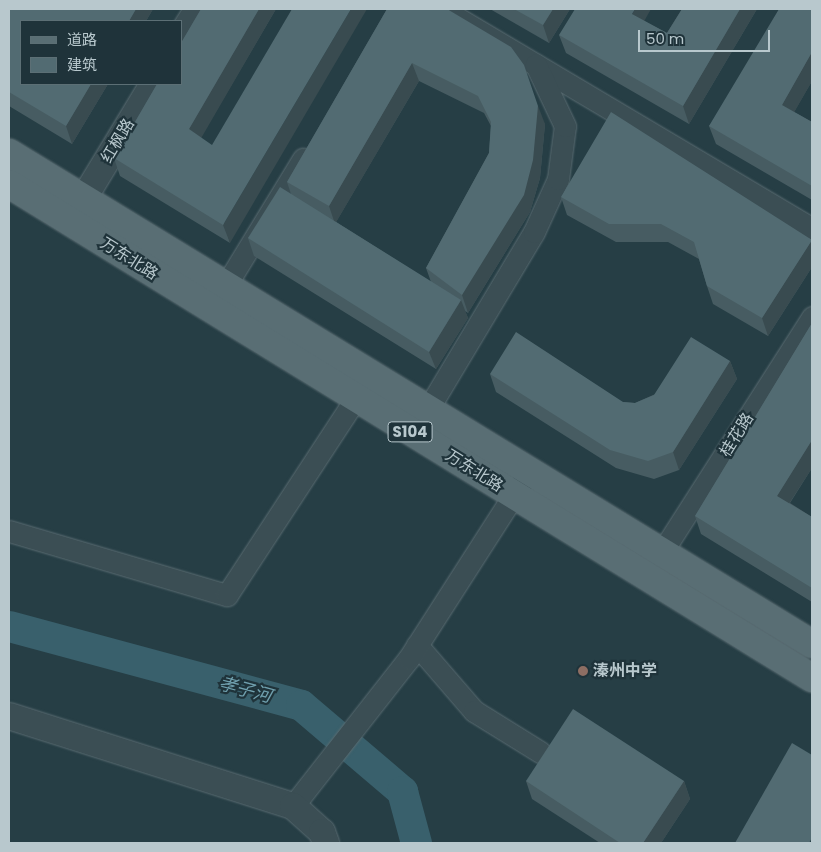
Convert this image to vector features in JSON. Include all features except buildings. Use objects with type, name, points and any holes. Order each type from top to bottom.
[{"type":"main road","name":"万东北路","points":[[9,153],[812,644]]},
{"type":"main road","name":"万东北路","points":[[9,184],[812,678]]},
{"type":"street","points":[[182,34],[198,9]]},
{"type":"street","points":[[442,9],[812,229]]},
{"type":"street","points":[[428,409],[534,232],[558,179],[565,126],[536,64]]},
{"type":"street","name":"红枫路","points":[[84,198],[152,85]]},
{"type":"street","points":[[226,285],[312,143]]},
{"type":"street","name":"桂花路","points":[[662,552],[812,317]]},
{"type":"street","points":[[9,531],[227,595],[356,398]]},
{"type":"street","points":[[298,799],[417,646],[529,471]]},
{"type":"street","points":[[417,646],[474,711],[540,752]]},
{"type":"street","points":[[9,716],[298,799],[322,832],[326,843]]},
{"type":"waterway","name":"孝子河","points":[[9,626],[301,705],[402,791],[416,843]]},
{"type":"place","name":"溱州中学","points":[[583,671]]}]
